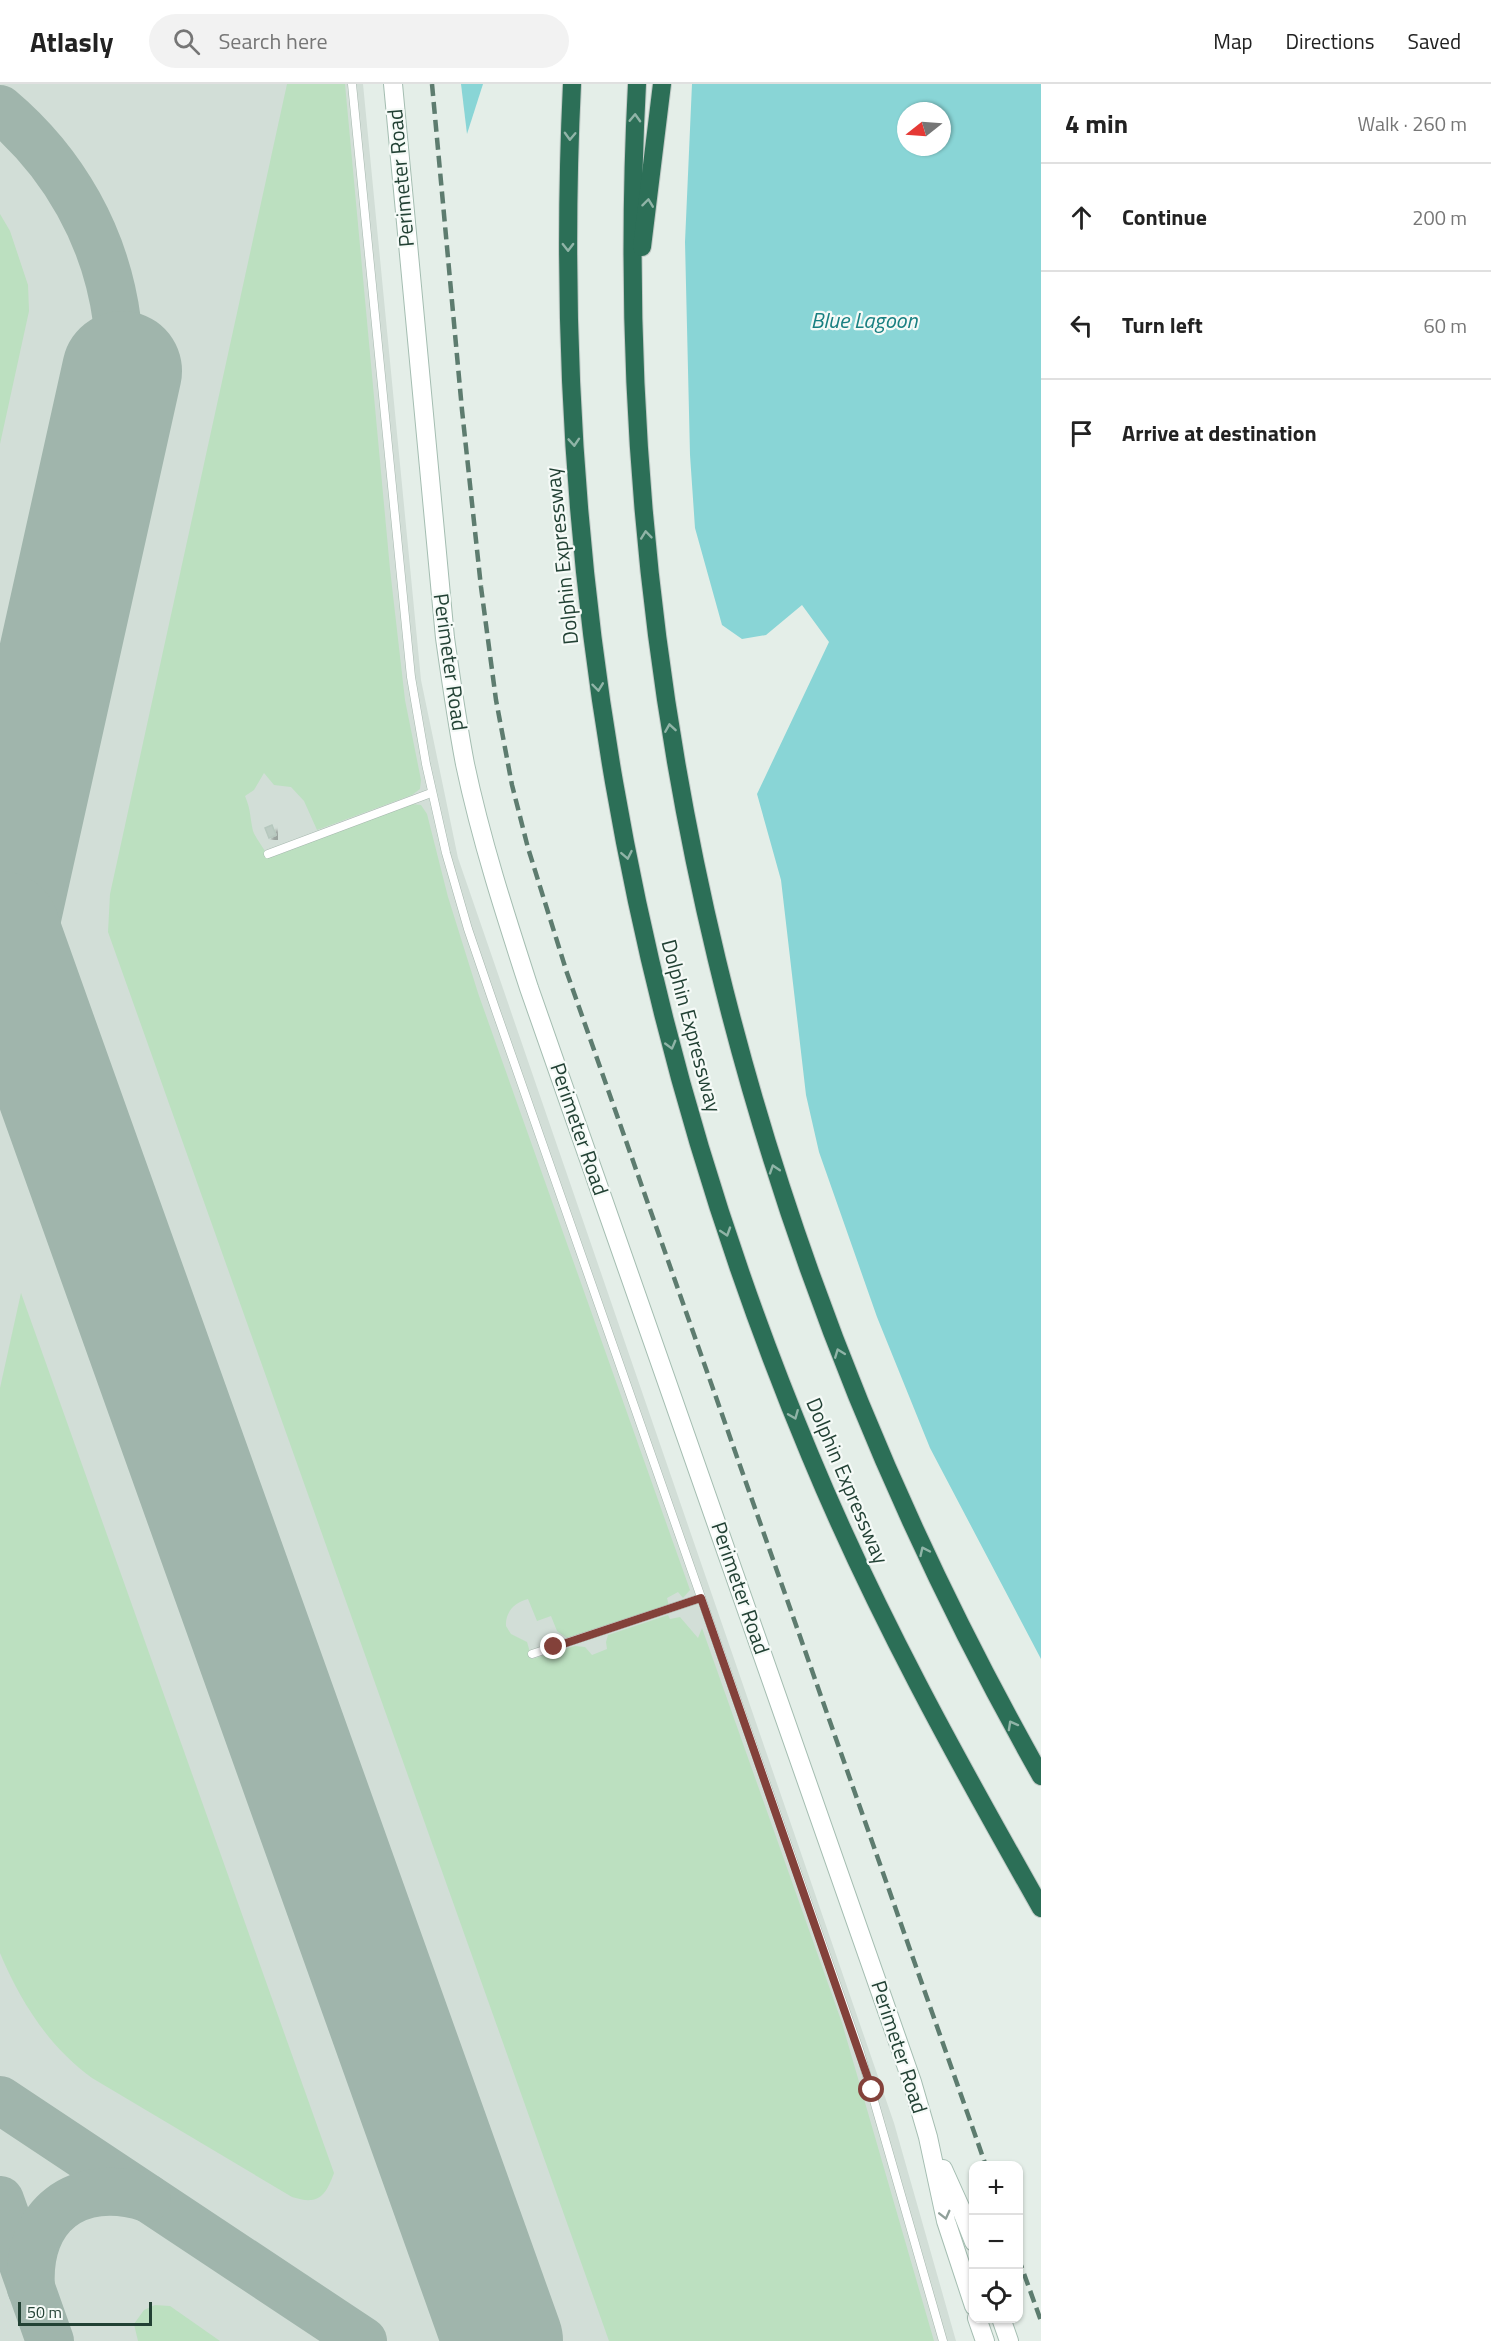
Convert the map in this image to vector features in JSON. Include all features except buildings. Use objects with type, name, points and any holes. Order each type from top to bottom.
[{"type":"highway","name":"Dolphin Expressway","points":[[572,84],[568,215],[569,338],[576,475],[584,566],[602,717],[616,798],[656,988],[691,1117],[727,1234],[769,1352],[806,1445],[849,1544],[907,1665],[1041,1908]]},
{"type":"highway","name":"Dolphin Expressway","points":[[637,84],[633,200],[633,323],[639,457],[645,531],[667,711],[696,871],[743,1063],[789,1217],[841,1359],[868,1426],[951,1608],[1041,1776]]},
{"type":"highway","points":[[633,323],[662,84]]},
{"type":"street","name":"Perimeter Road","points":[[393,84],[445,638],[458,722],[475,806],[499,895],[529,988],[912,2082],[928,2137],[946,2221],[969,2291]]},
{"type":"street","name":"Perimeter Road","points":[[928,2137],[969,2228]]},
{"type":"street","points":[[979,2323],[985,2341]]},
{"type":"street","points":[[1002,2323],[1009,2341]]},
{"type":"lane","points":[[352,84],[406,646],[432,793],[468,929],[860,2052],[943,2341]]},
{"type":"lane","points":[[268,854],[432,793]]},
{"type":"lane","points":[[532,1654],[701,1598]]},
{"type":"shaded area","points":[[0,84],[363,84],[421,680],[458,858],[894,2123],[956,2341],[0,2341]]},
{"type":"green space","points":[[287,84],[345,84],[390,569],[405,700],[421,780],[420,789],[412,795],[317,830],[304,801],[291,787],[274,785],[264,773],[254,790],[245,796],[253,831],[268,857],[412,804],[421,805],[427,814],[448,897],[478,993],[690,1590],[683,1598],[678,1592],[667,1598],[669,1606],[567,1638],[557,1631],[551,1616],[537,1621],[528,1599],[512,1608],[507,1616],[506,1626],[511,1634],[527,1642],[532,1659],[575,1646],[585,1647],[592,1655],[607,1649],[608,1635],[668,1615],[670,1619],[680,1617],[698,1638],[702,1628],[842,2023],[934,2341],[609,2341],[108,932],[110,894]]},
{"type":"green space","points":[[0,214],[10,231],[28,285],[29,311],[0,444]]},
{"type":"green space","points":[[21,1293],[334,2173],[323,2194],[314,2200],[292,2197],[92,2078],[62,2052],[37,2022],[0,1953],[0,1388]]},
{"type":"green space","points":[[155,2305],[170,2306],[220,2341],[138,2341],[134,2324],[144,2310]]},
{"type":"water","points":[[461,84],[483,84],[467,134]]},
{"type":"water","name":"Blue Lagoon","points":[[692,84],[1041,84],[1041,1659],[930,1448],[877,1317],[819,1152],[806,1095],[781,880],[757,794],[829,642],[802,605],[766,635],[742,639],[722,625],[695,528],[690,455],[685,242]]},
{"type":"taxiway","points":[[0,109],[44,153],[62,178],[92,231],[103,260],[117,321],[115,400]]},
{"type":"taxiway","points":[[0,2100],[363,2341]]},
{"type":"taxiway","points":[[31,2288],[32,2262],[37,2240],[47,2222],[61,2207],[78,2198],[99,2193],[122,2193],[147,2198]]},
{"type":"taxiway","points":[[0,2200],[50,2341]]},
{"type":"runway","points":[[0,920],[122,371]]},
{"type":"runway","points":[[0,931],[503,2341]]},
{"type":"railway","points":[[432,84],[481,587],[496,700],[512,785],[528,848],[567,973],[984,2161]]},
{"type":"railway","points":[[1022,2269],[1041,2321]]},
{"type":"route","points":[[554,1647],[701,1598],[872,2090]]}]
